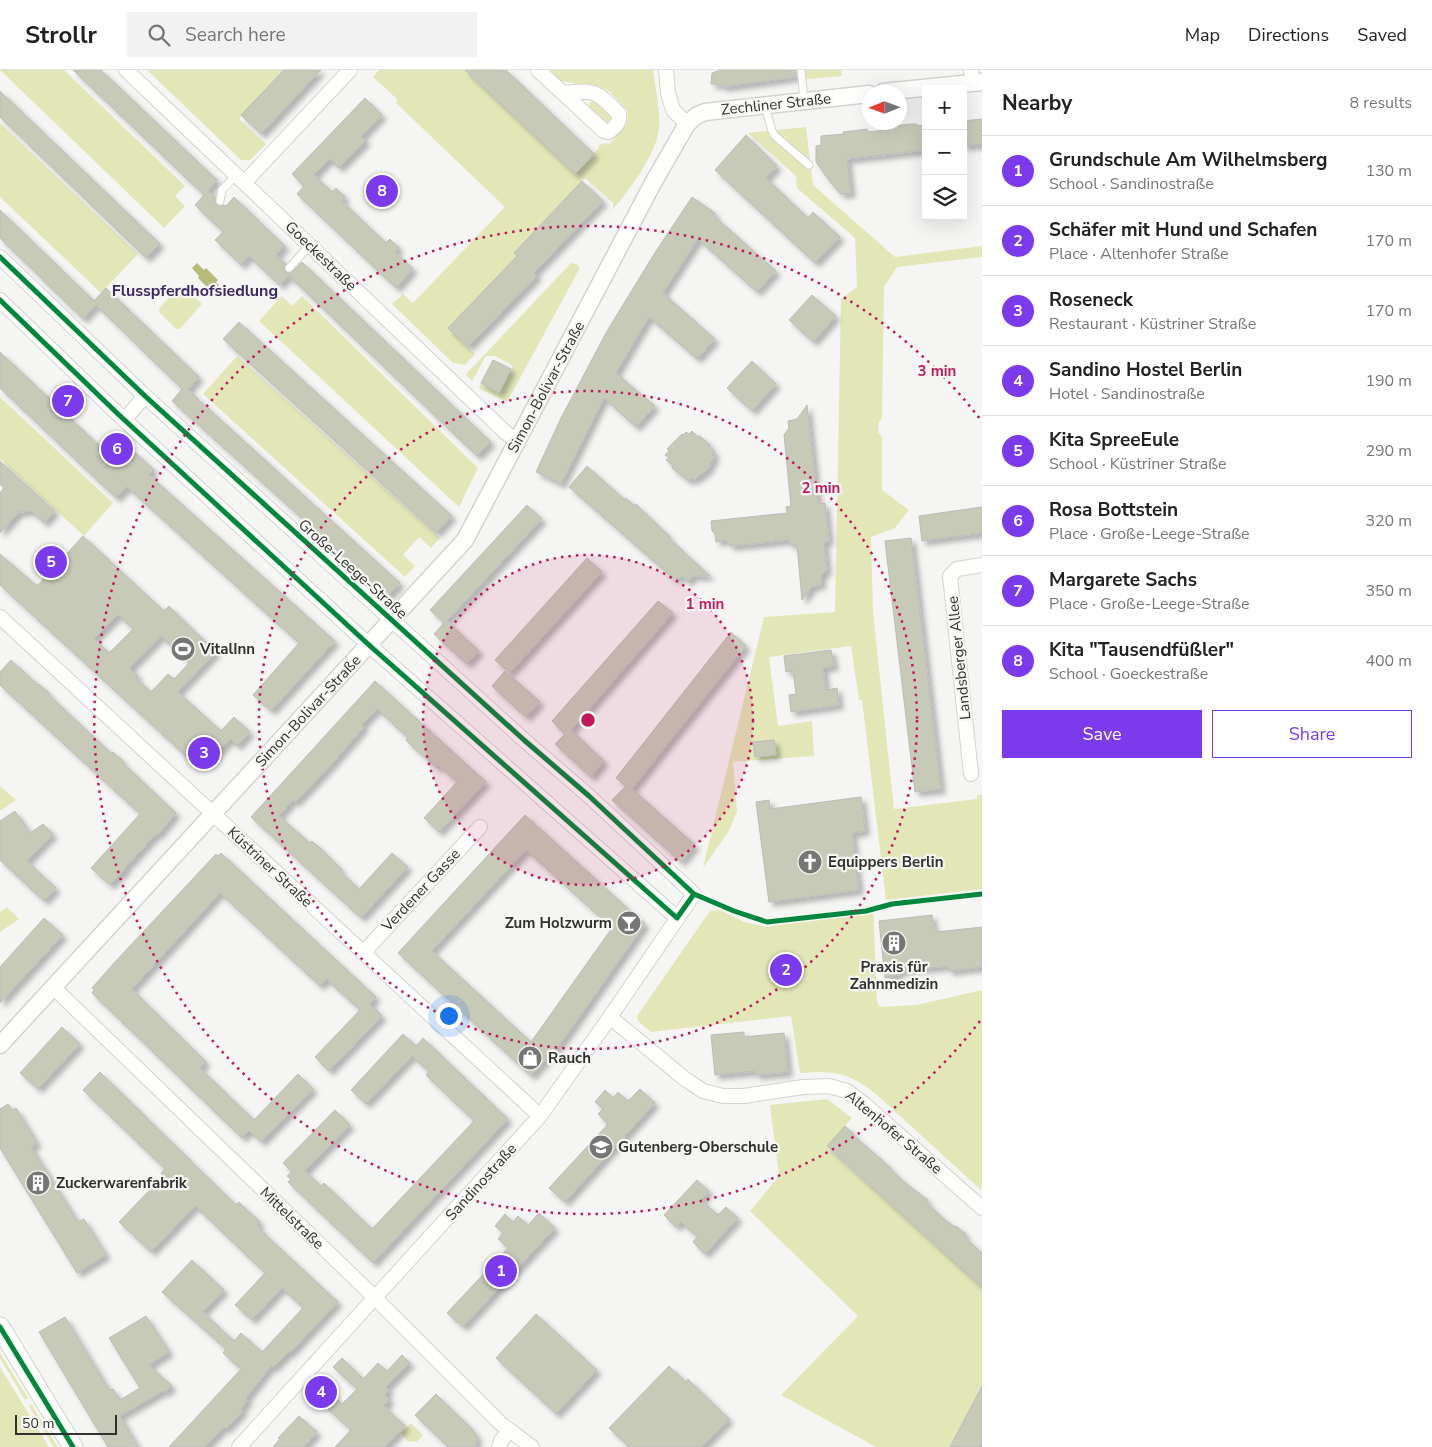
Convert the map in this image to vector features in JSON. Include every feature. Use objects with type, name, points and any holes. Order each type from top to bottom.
[{"type":"main road","points":[[0,1327],[74,1447]]},
{"type":"street","name":"Goeckestraße","points":[[126,70],[506,433],[518,441]]},
{"type":"street","points":[[240,179],[350,70]]},
{"type":"street","points":[[538,70],[564,93]]},
{"type":"street","points":[[666,70],[668,93],[673,110],[687,124]]},
{"type":"street","points":[[907,88],[975,78]]},
{"type":"street","name":"Zechliner Straße","points":[[687,124],[696,116],[705,112],[862,95]]},
{"type":"street","name":"Simon-Bolivar-Straße","points":[[0,1046],[465,540],[653,184],[687,124]]},
{"type":"street","name":"Große-Leege-Straße","points":[[0,258],[144,396],[589,796],[694,894]]},
{"type":"street","points":[[0,300],[124,420],[369,645],[676,918]]},
{"type":"street","points":[[124,420],[144,396]]},
{"type":"street","name":"Landsberger Allee","points":[[972,774],[950,576],[957,569],[982,565]]},
{"type":"street","name":"Küstriner Straße","points":[[0,617],[540,1116]]},
{"type":"street","name":"Verdener Gasse","points":[[363,953],[480,827]]},
{"type":"street","name":"Sandinostraße","points":[[239,1447],[540,1116],[694,894]]},
{"type":"street","name":"Mittelstraße","points":[[53,987],[509,1430],[532,1447]]},
{"type":"street","name":"Altenhofer Straße","points":[[610,1017],[685,1079],[703,1091],[723,1096],[744,1096],[803,1087],[828,1086],[847,1091],[982,1208]]},
{"type":"street","points":[[500,1447],[501,1441],[509,1430]]},
{"type":"lane","points":[[801,70],[804,101]]},
{"type":"lane","points":[[765,105],[775,136],[809,165]]},
{"type":"lane","points":[[220,201],[222,190],[240,179]]},
{"type":"lane","points":[[290,268],[310,246]]},
{"type":"shaded area","points":[[0,70],[64,70],[185,186],[175,196],[185,206],[164,228]]},
{"type":"shaded area","points":[[147,70],[284,70],[239,119],[266,144],[250,160],[241,160]]},
{"type":"shaded area","points":[[379,70],[465,70],[575,174],[599,148],[599,145],[606,143],[608,145],[626,125],[627,110],[610,92],[603,88],[561,81],[549,70],[653,70],[659,107],[659,128],[653,149],[641,171],[613,209],[613,203],[585,178],[514,253],[517,256],[448,328],[475,354],[465,365],[453,363],[392,304],[403,294],[413,303],[505,207],[396,103],[398,100],[373,77]]},
{"type":"shaded area","points":[[797,70],[841,70],[842,76],[798,80]]},
{"type":"shaded area","points":[[594,100],[612,115],[613,118],[610,123],[603,123],[589,109],[589,103]]},
{"type":"shaded area","points":[[0,123],[138,254],[101,293],[0,197]]},
{"type":"shaded area","points":[[806,127],[813,185],[895,257],[982,246],[982,257],[897,267],[884,287],[882,418],[879,422],[878,432],[882,437],[882,490],[909,510],[895,528],[871,537],[873,612],[894,809],[977,799],[977,795],[982,794],[982,889],[886,900],[862,700],[859,700],[851,646],[769,657],[778,726],[812,721],[814,756],[733,762],[737,812],[729,831],[703,868],[764,617],[835,612],[841,299],[857,287],[855,238],[797,188],[796,176],[748,133]]},
{"type":"shaded area","points":[[197,263],[204,270],[206,268],[218,280],[216,282],[223,290],[219,294],[211,287],[209,289],[198,278],[199,276],[192,268]]},
{"type":"shaded area","points":[[571,263],[576,264],[580,268],[507,402],[480,389],[481,383],[499,392],[513,366],[495,356],[486,356],[472,381],[466,375],[467,373]]},
{"type":"shaded area","points":[[183,286],[202,304],[180,329],[176,329],[159,312],[160,307]]},
{"type":"shaded area","points":[[282,296],[292,306],[302,296],[478,468],[459,507],[259,321]]},
{"type":"shaded area","points":[[237,356],[440,538],[431,548],[419,537],[403,555],[415,566],[405,577],[203,394]]},
{"type":"shaded area","points":[[0,397],[113,503],[84,536],[0,459]]},
{"type":"shaded area","points":[[0,786],[16,800],[0,811]]},
{"type":"shaded area","points":[[873,905],[877,1002],[880,1007],[917,1005],[982,990],[982,1191],[867,1087],[849,1077],[833,1073],[800,1073],[791,1016],[651,1032],[638,1021],[637,1016],[710,911],[720,910],[744,922],[768,927]]},
{"type":"shaded area","points":[[7,907],[19,919],[0,932],[0,912]]},
{"type":"shaded area","points":[[827,1099],[852,1118],[827,1147],[982,1287],[982,1385],[950,1447],[876,1447],[781,1395],[858,1316],[750,1211],[779,1176],[770,1105]]},
{"type":"shaded area","points":[[0,1353],[28,1398],[25,1400],[0,1358]]},
{"type":"shaded area","points":[[0,1367],[49,1447],[0,1447]]},
{"type":"shaded area","points":[[31,1404],[58,1447],[54,1447],[29,1406]]},
{"type":"shaded area","points":[[411,1423],[423,1435],[417,1442],[407,1441],[401,1433]]},
{"type":"building","points":[[73,70],[101,70],[217,180],[208,191],[215,197],[216,205],[226,206],[234,197],[285,246],[276,255],[286,264],[284,267],[285,272],[291,273],[302,262],[491,442],[477,456],[289,276],[279,285],[249,256],[241,265],[215,240],[223,232],[195,205],[204,195]]},
{"type":"building","points":[[284,70],[321,70],[261,134],[241,115]]},
{"type":"building","points":[[465,70],[506,70],[594,154],[575,174]]},
{"type":"building","points":[[721,70],[796,70],[796,77],[723,87],[723,85],[711,84],[712,73]]},
{"type":"building","points":[[0,91],[160,244],[146,258],[0,117]]},
{"type":"building","points":[[365,98],[382,115],[361,137],[366,141],[339,168],[330,159],[314,175],[332,192],[336,188],[345,197],[342,201],[386,243],[390,239],[399,248],[395,252],[413,269],[396,288],[297,194],[304,186],[292,174]]},
{"type":"building","points":[[982,119],[982,144],[967,146],[967,121]]},
{"type":"building","points":[[907,124],[922,125],[922,150],[847,159],[851,193],[841,194],[816,162],[816,146],[821,145],[821,136],[844,134],[843,132],[862,130],[867,130],[868,132],[907,130]]},
{"type":"building","points":[[746,135],[777,166],[766,178],[808,218],[813,212],[840,237],[815,263],[715,170]]},
{"type":"building","points":[[582,181],[603,201],[534,273],[537,276],[468,347],[448,328],[517,256],[514,253]]},
{"type":"building","points":[[692,197],[715,213],[713,215],[776,271],[757,292],[698,239],[663,293],[715,339],[697,359],[649,317],[616,373],[655,406],[636,427],[604,398],[561,484],[536,472],[561,418],[607,331]]},
{"type":"building","points":[[0,210],[94,301],[106,288],[199,377],[188,390],[400,583],[388,596],[172,401],[182,389],[96,305],[83,319],[0,238]]},
{"type":"building","points":[[812,295],[836,316],[813,342],[789,320]]},
{"type":"building","points":[[239,322],[452,516],[436,533],[223,339]]},
{"type":"building","points":[[0,352],[121,466],[135,452],[154,470],[149,475],[335,641],[271,711],[253,695],[299,643],[127,487],[116,498],[0,388]]},
{"type":"building","points":[[493,360],[511,369],[499,393],[481,383]]},
{"type":"building","points":[[752,361],[776,384],[752,411],[727,388]]},
{"type":"building","points":[[807,405],[818,504],[825,503],[829,541],[824,542],[827,570],[821,576],[821,585],[813,586],[802,600],[797,545],[790,545],[789,540],[731,546],[725,540],[716,542],[711,521],[787,513],[786,507],[791,506],[784,435],[789,428],[788,421],[797,419]]},
{"type":"building","points":[[692,431],[710,445],[708,446],[715,452],[712,455],[715,457],[702,475],[695,480],[692,478],[689,481],[672,468],[673,466],[666,460],[669,458],[665,455],[669,451],[667,449],[682,434],[686,432],[689,434]]},
{"type":"building","points":[[0,461],[55,511],[44,523],[31,511],[19,512],[0,533],[0,493],[4,488],[0,484]]},
{"type":"building","points":[[587,466],[625,500],[626,498],[635,506],[636,504],[710,576],[693,576],[688,582],[682,577],[674,579],[569,487]]},
{"type":"building","points":[[527,505],[542,519],[447,621],[479,651],[467,664],[434,634],[444,623],[430,610]]},
{"type":"building","points":[[982,507],[982,533],[922,541],[919,516]]},
{"type":"building","points":[[83,536],[164,611],[169,606],[216,652],[178,692],[221,731],[234,717],[250,732],[237,746],[230,739],[209,762],[206,759],[205,761],[193,750],[187,757],[0,585],[0,554],[37,586]],"holes":[[[118,615],[133,629],[109,653],[94,639]],[[161,636],[189,663],[174,679],[168,674],[151,692],[136,678],[138,676],[130,668]]]},
{"type":"building","points":[[911,538],[941,789],[915,792],[885,541]]},
{"type":"building","points":[[587,558],[602,572],[510,673],[495,660]]},
{"type":"building","points":[[658,601],[673,613],[571,730],[604,761],[591,777],[555,744],[565,734],[552,721]]},
{"type":"building","points":[[731,632],[746,646],[632,789],[695,845],[681,862],[612,800],[626,786],[616,778]]},
{"type":"building","points":[[831,650],[834,666],[823,668],[826,690],[837,688],[839,705],[791,712],[789,695],[796,694],[793,671],[786,672],[784,656]]},
{"type":"building","points":[[11,660],[50,694],[112,754],[113,752],[124,762],[176,813],[158,835],[156,834],[110,885],[91,868],[140,814],[0,685],[0,672]]},
{"type":"building","points":[[505,671],[540,702],[526,717],[492,686]]},
{"type":"building","points":[[375,681],[486,782],[439,832],[424,818],[457,782],[414,748],[406,740],[408,738],[377,709],[332,764],[296,802],[293,800],[279,816],[310,843],[312,841],[320,848],[359,889],[392,853],[408,867],[361,918],[251,817]]},
{"type":"building","points":[[774,740],[776,755],[755,757],[753,742]]},
{"type":"building","name":"Equippers Berlin","points":[[861,797],[865,831],[852,833],[859,890],[769,902],[756,802],[769,800],[770,809]]},
{"type":"building","points":[[15,811],[30,833],[43,824],[53,834],[27,861],[56,888],[44,901],[0,860],[0,821]]},
{"type":"building","points":[[525,815],[645,924],[561,1043],[531,1076],[398,953]],"holes":[[[526,850],[612,928],[531,1042],[432,951]]]},
{"type":"building","points":[[221,853],[376,997],[370,1004],[382,1016],[329,1071],[315,1057],[360,1010],[326,979],[320,986],[220,893],[132,989],[206,1062],[200,1068],[254,1120],[298,1074],[313,1089],[261,1142],[249,1131],[242,1138],[92,993],[94,990],[92,988],[114,963],[216,854],[218,856]]},
{"type":"building","points":[[932,915],[933,928],[936,928],[937,932],[982,927],[982,967],[949,971],[948,966],[898,971],[899,976],[885,978],[879,921]]},
{"type":"building","points":[[44,918],[63,935],[0,1003],[0,967]]},
{"type":"building","points":[[62,1027],[80,1044],[38,1089],[20,1073]]},
{"type":"building","points":[[744,1032],[744,1037],[784,1033],[788,1072],[756,1075],[755,1071],[715,1075],[711,1035]]},
{"type":"building","points":[[403,1034],[416,1046],[423,1038],[508,1119],[373,1263],[288,1182],[291,1179],[287,1176],[292,1172],[283,1163],[335,1110],[350,1125],[305,1171],[321,1186],[324,1183],[372,1229],[474,1121],[426,1075],[429,1072],[412,1056],[366,1104],[351,1090]]},
{"type":"building","points":[[100,1072],[236,1205],[239,1202],[260,1222],[257,1225],[268,1237],[338,1302],[290,1353],[273,1368],[271,1366],[246,1398],[248,1400],[241,1409],[243,1411],[205,1447],[169,1447],[241,1369],[223,1353],[226,1349],[162,1292],[192,1260],[224,1290],[203,1312],[234,1341],[241,1333],[262,1352],[303,1308],[282,1288],[252,1320],[235,1305],[265,1273],[195,1206],[151,1252],[119,1222],[163,1176],[161,1173],[165,1169],[83,1090]]},
{"type":"building","name":"Gutenberg-Oberschule","points":[[640,1089],[655,1103],[565,1202],[549,1188],[608,1124],[598,1114],[603,1109],[595,1102],[605,1090],[613,1098],[618,1092],[628,1101]]},
{"type":"building","name":"Zuckerwarenfabrik","points":[[8,1104],[13,1110],[16,1108],[37,1143],[31,1147],[78,1222],[84,1219],[106,1255],[77,1273],[0,1148],[0,1109]]},
{"type":"building","points":[[845,1126],[890,1169],[928,1200],[926,1202],[945,1220],[966,1234],[963,1236],[982,1253],[982,1287],[827,1146]]},
{"type":"building","points":[[697,1180],[709,1191],[701,1200],[718,1215],[726,1207],[738,1218],[705,1254],[693,1242],[697,1237],[681,1222],[676,1227],[664,1215]]},
{"type":"building","points":[[539,1213],[555,1228],[463,1327],[447,1313],[508,1248],[498,1239],[503,1233],[495,1226],[505,1214],[513,1222],[518,1216],[528,1225]]},
{"type":"building","points":[[536,1314],[597,1370],[556,1414],[496,1358]]},
{"type":"building","points":[[146,1316],[169,1352],[149,1365],[172,1386],[166,1392],[163,1391],[120,1416],[138,1447],[108,1447],[39,1332],[65,1317],[109,1390],[113,1389],[120,1400],[140,1388],[109,1338]]},
{"type":"building","points":[[402,1355],[410,1363],[386,1387],[389,1391],[385,1395],[390,1400],[384,1406],[405,1426],[385,1447],[335,1447],[351,1430],[316,1398],[325,1388],[342,1404],[357,1389],[333,1367],[342,1358],[363,1379],[378,1363],[387,1371]]},
{"type":"building","points":[[669,1366],[686,1382],[688,1379],[729,1419],[702,1447],[629,1447],[609,1428]]},
{"type":"building","points":[[982,1386],[982,1441],[979,1447],[950,1447]]},
{"type":"building","points":[[436,1394],[473,1430],[477,1437],[476,1447],[448,1447],[415,1415]]},
{"type":"building","points":[[299,1416],[317,1432],[304,1447],[273,1447],[280,1439],[278,1438]]},
{"type":"tram line","points":[[0,1322],[76,1447]]},
{"type":"cycle path","points":[[0,257],[145,396],[524,740],[589,796],[694,894],[734,911],[767,922],[866,911],[892,904],[982,894]]},
{"type":"cycle path","points":[[0,300],[118,414],[369,645],[677,918],[694,894]]},
{"type":"cycle path","points":[[0,1327],[73,1447]]},
{"type":"place","name":"Kita \"Tausendfüßler\"","points":[[382,191]]},
{"type":"place","name":"Margarete Sachs","points":[[68,401]]},
{"type":"place","name":"Rosa Bottstein","points":[[117,449]]},
{"type":"place","name":"Kita SpreeEule","points":[[51,562]]},
{"type":"place","name":"VitalInn","points":[[183,649]]},
{"type":"place","name":"Roseneck","points":[[204,753]]},
{"type":"place","name":"Equippers Berlin","points":[[810,862]]},
{"type":"place","name":"Zum Holzwurm","points":[[629,923]]},
{"type":"place","name":"Praxis für Zahnmedizin","points":[[894,943]]},
{"type":"place","name":"Schäfer mit Hund und Schafen","points":[[786,970]]},
{"type":"place","name":"Rauch","points":[[530,1058]]},
{"type":"place","name":"Gutenberg-Oberschule","points":[[601,1147]]},
{"type":"place","name":"Zuckerwarenfabrik","points":[[38,1183]]},
{"type":"place","name":"Grundschule Am Wilhelmsberg","points":[[501,1271]]},
{"type":"place","name":"Sandino Hostel Berlin","points":[[321,1392]]},
{"type":"district","name":"Flusspferdhofsiedlung","points":[[195,290]]}]
